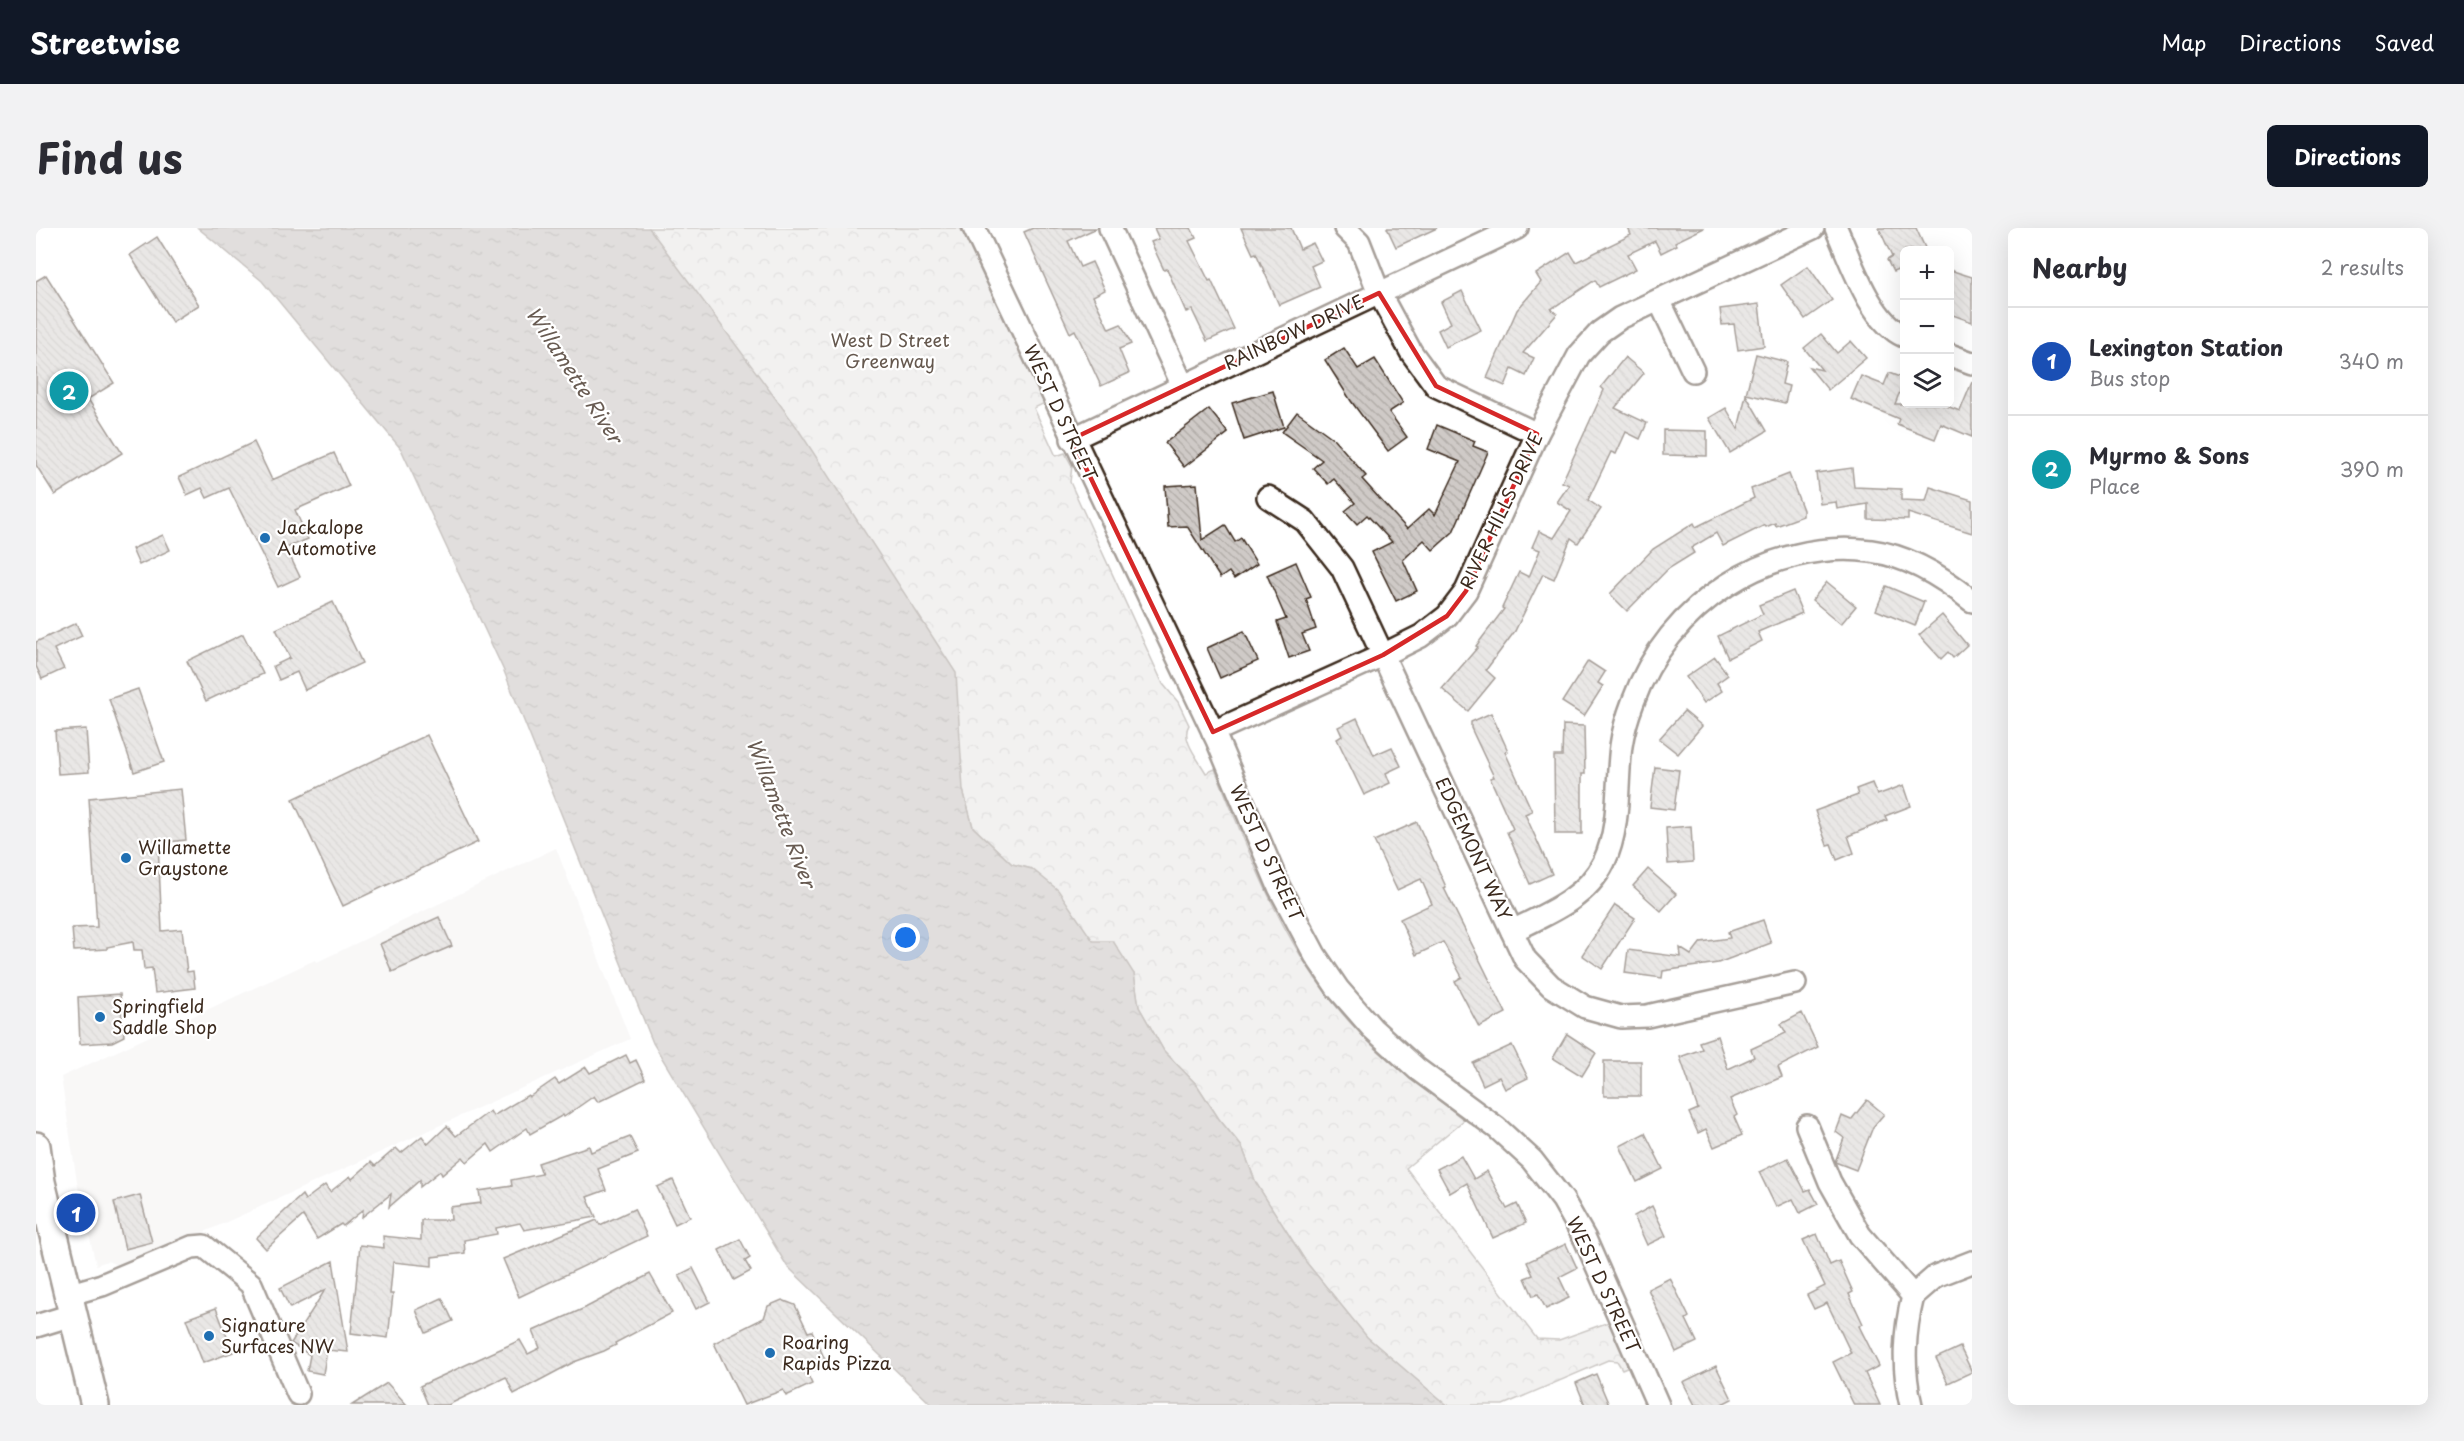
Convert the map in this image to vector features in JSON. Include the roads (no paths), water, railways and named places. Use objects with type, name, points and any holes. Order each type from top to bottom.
[{"type":"main road","points":[[36,1146],[41,1182],[95,1405]]},
{"type":"street","name":"WEST D STREET","points":[[974,228],[1072,439],[1213,732],[1279,887],[1315,955],[1338,989],[1372,1028],[1417,1069],[1497,1128],[1532,1160],[1563,1200],[1585,1239],[1658,1405]]},
{"type":"street","points":[[1110,228],[1184,386]]},
{"type":"street","points":[[1345,228],[1359,242],[1379,293],[1411,352],[1436,386],[1537,434]]},
{"type":"street","name":"RAINBOW DRIVE","points":[[1072,439],[1517,228]]},
{"type":"street","name":"RIVER HILLS DRIVE","points":[[1213,732],[1383,655],[1421,636],[1447,616],[1466,591],[1537,434],[1579,355],[1600,332],[1620,318],[1813,228]]},
{"type":"street","points":[[1836,228],[1874,308],[1896,333],[1900,334]]},
{"type":"street","points":[[1659,300],[1693,371]]},
{"type":"street","points":[[1954,356],[1972,363]]},
{"type":"street","name":"EDGEMONT WAY","points":[[1268,497],[1305,520],[1326,544],[1342,568],[1512,932],[1525,958],[1551,986],[1586,1007],[1621,1017],[1647,1016],[1795,983]]},
{"type":"street","points":[[1512,932],[1555,910],[1584,891],[1604,863],[1614,836],[1622,744],[1633,702],[1648,668],[1673,631],[1706,599],[1767,563],[1808,551],[1842,549],[1873,551],[1909,562],[1946,579],[1972,601]]},
{"type":"street","points":[[1807,1126],[1830,1182],[1860,1236],[1913,1296]]},
{"type":"street","points":[[36,1326],[102,1285],[192,1247],[204,1246],[251,1284],[298,1394]]},
{"type":"street","points":[[1911,1405],[1904,1356],[1906,1323],[1913,1296],[1936,1276],[1972,1262]]},
{"type":"water","name":"Willamette River","points":[[198,228],[649,228],[796,426],[956,673],[963,790],[973,827],[1012,864],[1032,869],[1058,890],[1093,941],[1113,941],[1134,974],[1139,1007],[1164,1051],[1197,1085],[1219,1119],[1242,1147],[1256,1183],[1306,1262],[1367,1337],[1446,1405],[932,1405],[787,1266],[653,1043],[504,671],[401,449],[262,281]]},
{"type":"place","name":"Myrmo & Sons","points":[[69,391]]},
{"type":"place","name":"Jackalope Automotive","points":[[265,538]]},
{"type":"place","name":"Willamette Graystone","points":[[126,858]]},
{"type":"place","name":"Springfield Saddle Shop","points":[[100,1017]]},
{"type":"place","name":"Lexington Station","points":[[76,1213]]},
{"type":"place","name":"Signature Surfaces NW","points":[[209,1336]]},
{"type":"place","name":"Roaring Rapids Pizza","points":[[770,1353]]},
{"type":"park label","name":"West D Street Greenway","points":[[890,351]]}]
